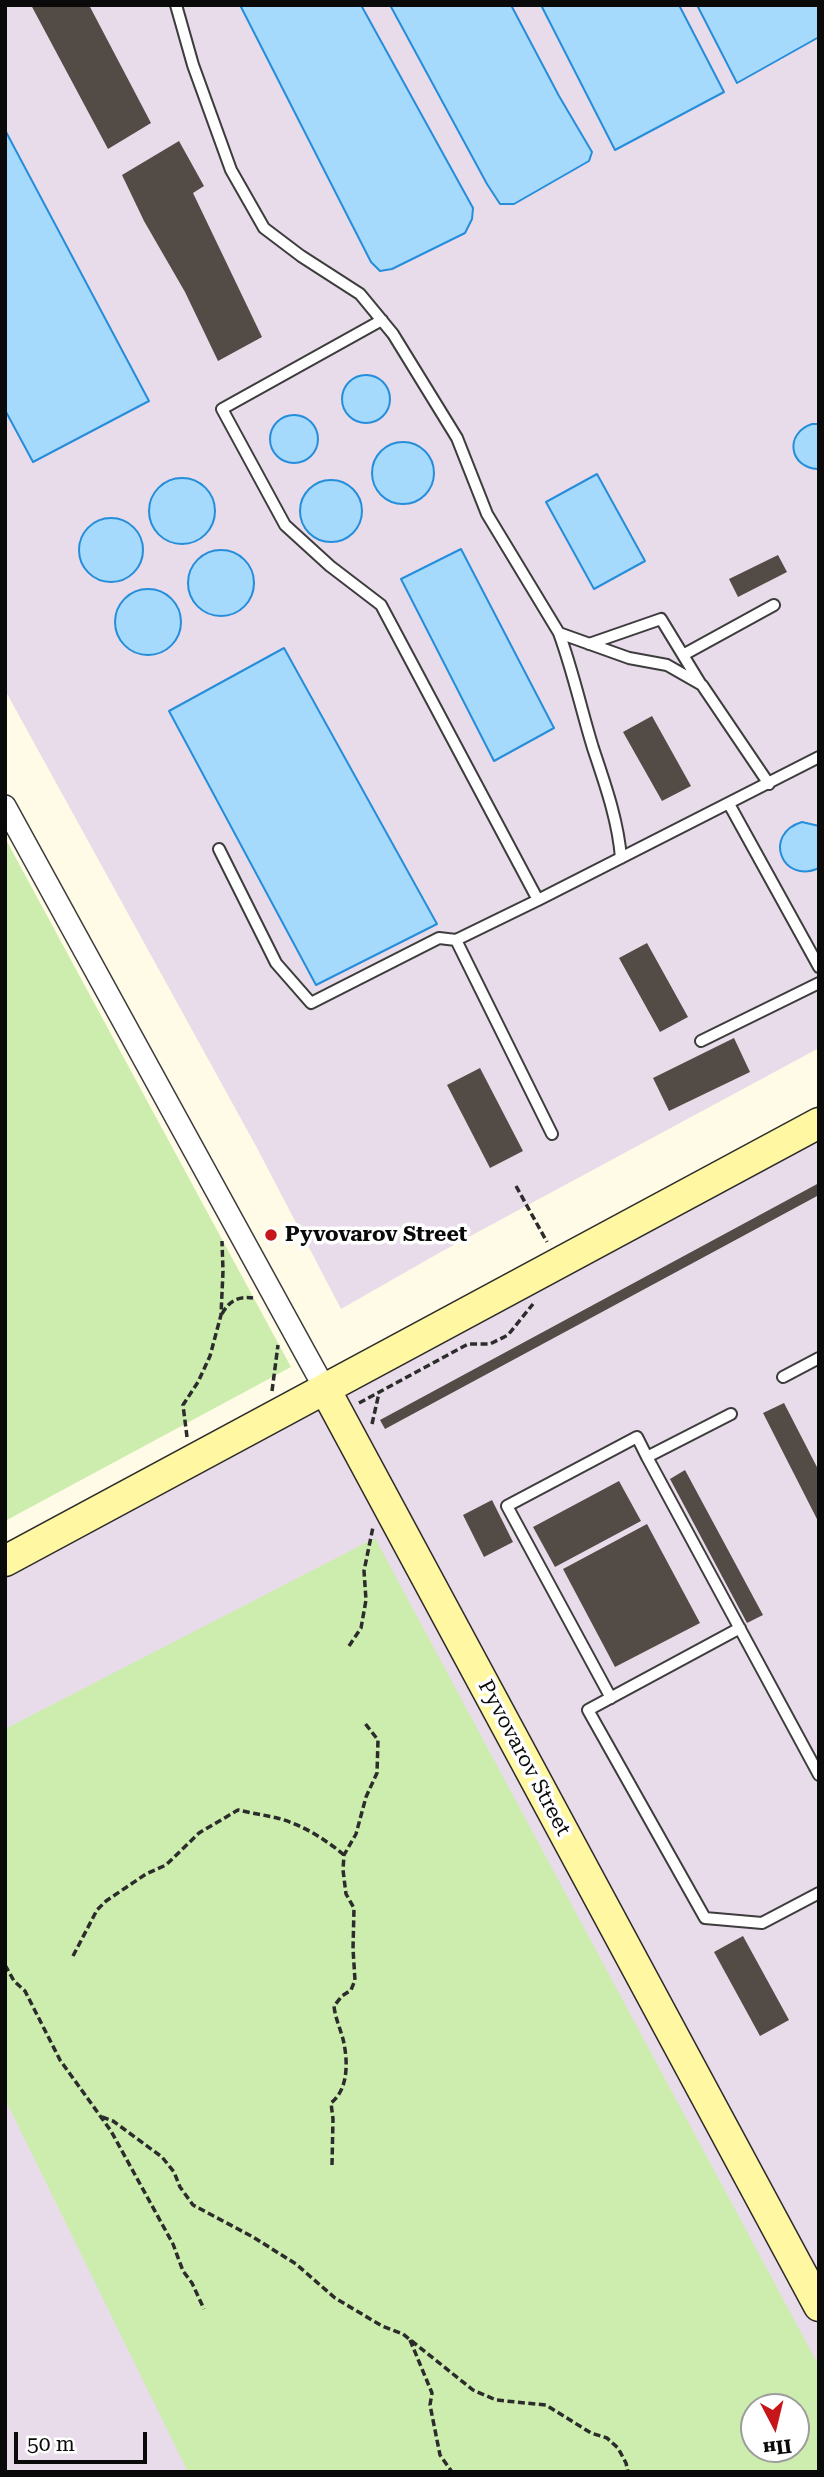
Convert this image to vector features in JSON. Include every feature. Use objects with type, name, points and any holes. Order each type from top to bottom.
[{"type":"street","name":"Pyvovarov Street","points":[[5,806],[326,1389],[819,2306]]},
{"type":"street","points":[[5,1561],[819,1123]]},
{"type":"lane","points":[[176,5],[193,65],[231,170],[264,228],[301,256],[360,294],[393,334],[457,438],[487,514],[559,633],[611,802],[620,838],[621,858]]},
{"type":"lane","points":[[382,320],[222,409],[285,525],[330,566],[381,605],[538,900]]},
{"type":"lane","points":[[683,655],[774,605]]},
{"type":"lane","points":[[589,644],[661,619],[769,784]]},
{"type":"lane","points":[[559,633],[629,659],[667,666],[702,685]]},
{"type":"lane","points":[[219,849],[276,963],[311,1003],[439,939],[456,940],[819,757]]},
{"type":"lane","points":[[729,804],[819,967]]},
{"type":"lane","points":[[456,940],[552,1134]]},
{"type":"lane","points":[[701,1041],[819,983]]},
{"type":"lane","points":[[783,1377],[819,1358]]},
{"type":"lane","points":[[647,1457],[731,1414]]},
{"type":"lane","points":[[611,1698],[507,1506],[637,1437],[819,1775]]},
{"type":"lane","points":[[740,1628],[588,1710],[705,1918],[762,1923],[819,1893]]},
{"type":"path","points":[[516,1186],[547,1242]]},
{"type":"path","points":[[187,1437],[183,1405],[210,1356],[221,1315],[221,1222],[226,1208]]},
{"type":"path","points":[[221,1315],[228,1303],[247,1297],[280,1306],[272,1391]]},
{"type":"path","points":[[365,1400],[468,1344],[490,1344],[508,1335],[537,1299]]},
{"type":"path","points":[[349,1646],[361,1628],[366,1600],[364,1572],[371,1530],[378,1520]]},
{"type":"path","points":[[331,2165],[331,2103],[342,2089],[345,2078],[344,2042],[334,2006],[351,1990],[355,1980],[354,1908],[346,1894],[344,1855],[356,1834],[366,1797],[377,1773],[378,1740],[364,1722]]},
{"type":"path","points":[[73,1956],[97,1909],[106,1901],[146,1874],[166,1865],[200,1833],[238,1810],[277,1818],[301,1827],[328,1841],[344,1855]]},
{"type":"path","points":[[5,1965],[14,1981],[25,1992],[60,2060],[102,2117],[173,2244],[183,2271],[204,2309]]},
{"type":"path","points":[[102,2117],[113,2121],[162,2157],[193,2204],[282,2255],[315,2279],[335,2298],[382,2326],[403,2334],[474,2390],[496,2400],[545,2405],[591,2433],[607,2438],[618,2448],[628,2472]]},
{"type":"path","points":[[410,2339],[432,2393],[430,2405],[440,2455],[452,2472]]},
{"type":"shaded area","points":[[5,5],[819,5],[819,1048],[439,1253],[341,1309],[257,1148],[5,690]]},
{"type":"shaded area","points":[[819,1132],[819,2472],[5,2472],[5,1570]]},
{"type":"green space","points":[[5,838],[291,1367],[5,1521]]},
{"type":"green space","points":[[375,1538],[819,2366],[819,2472],[188,2472],[5,2099],[5,1729]]},
{"type":"water","points":[[240,5],[361,5],[473,208],[472,219],[465,233],[392,269],[380,271],[371,262]]},
{"type":"water","points":[[390,5],[511,5],[592,152],[589,161],[514,204],[500,204]]},
{"type":"water","points":[[541,5],[679,5],[724,92],[615,150]]},
{"type":"water","points":[[697,5],[819,5],[819,37],[737,83]]},
{"type":"water","points":[[5,130],[149,401],[33,462],[5,410]]},
{"type":"water","points":[[366,375],[383,382],[390,399],[383,416],[366,423],[349,416],[342,399],[349,382]]},
{"type":"water","points":[[294,415],[311,422],[318,439],[311,456],[294,463],[277,456],[270,439],[277,422]]},
{"type":"water","points":[[812,424],[819,424],[818,469],[801,463],[794,449],[797,435]]},
{"type":"water","points":[[403,442],[425,451],[434,473],[425,495],[403,504],[381,495],[372,473],[381,451]]},
{"type":"water","points":[[597,474],[645,561],[594,589],[546,502]]},
{"type":"water","points":[[182,478],[195,481],[205,488],[212,498],[215,511],[212,524],[205,534],[195,541],[182,544],[169,541],[159,534],[152,524],[149,511],[152,498],[159,488],[169,481]]},
{"type":"water","points":[[331,480],[353,489],[362,511],[353,533],[331,542],[309,533],[300,511],[309,489]]},
{"type":"water","points":[[111,518],[134,527],[143,550],[134,573],[111,582],[88,573],[79,550],[88,527]]},
{"type":"water","points":[[461,549],[554,728],[494,761],[401,579]]},
{"type":"water","points":[[214,550],[228,550],[240,555],[249,564],[254,583],[252,596],[245,607],[228,616],[214,616],[202,611],[193,602],[188,590],[188,576],[193,564],[202,555]]},
{"type":"water","points":[[148,589],[161,592],[171,599],[178,609],[181,622],[178,635],[171,645],[161,652],[148,655],[135,652],[125,645],[118,635],[115,622],[118,609],[125,599],[135,592]]},
{"type":"water","points":[[284,648],[437,924],[316,985],[169,711]]},
{"type":"water","points":[[802,822],[819,826],[819,868],[806,871],[795,870],[787,864],[780,846],[790,828]]},
{"type":"building","points":[[31,5],[89,5],[151,123],[108,149]]},
{"type":"building","points":[[179,141],[204,186],[193,193],[262,337],[218,361],[185,292],[144,221],[122,175]]},
{"type":"building","points":[[778,555],[787,572],[738,597],[729,579]]},
{"type":"building","points":[[652,716],[691,786],[662,801],[623,732]]},
{"type":"building","points":[[647,943],[688,1017],[660,1032],[619,958]]},
{"type":"building","points":[[734,1038],[750,1072],[669,1111],[653,1078]]},
{"type":"building","points":[[480,1068],[523,1151],[490,1168],[447,1085]]},
{"type":"building","points":[[819,1183],[819,1195],[385,1429],[380,1420]]},
{"type":"building","points":[[784,1403],[819,1471],[819,1523],[763,1413]]},
{"type":"building","points":[[685,1470],[763,1615],[747,1623],[670,1479]]},
{"type":"building","points":[[619,1481],[641,1521],[555,1567],[533,1527]]},
{"type":"building","points":[[492,1500],[513,1542],[484,1557],[463,1515]]},
{"type":"building","points":[[647,1524],[700,1623],[615,1667],[563,1569]]},
{"type":"building","points":[[743,1936],[789,2020],[760,2036],[714,1952]]},
{"type":"place","name":"Pyvovarov Street","points":[[271,1235]]}]
